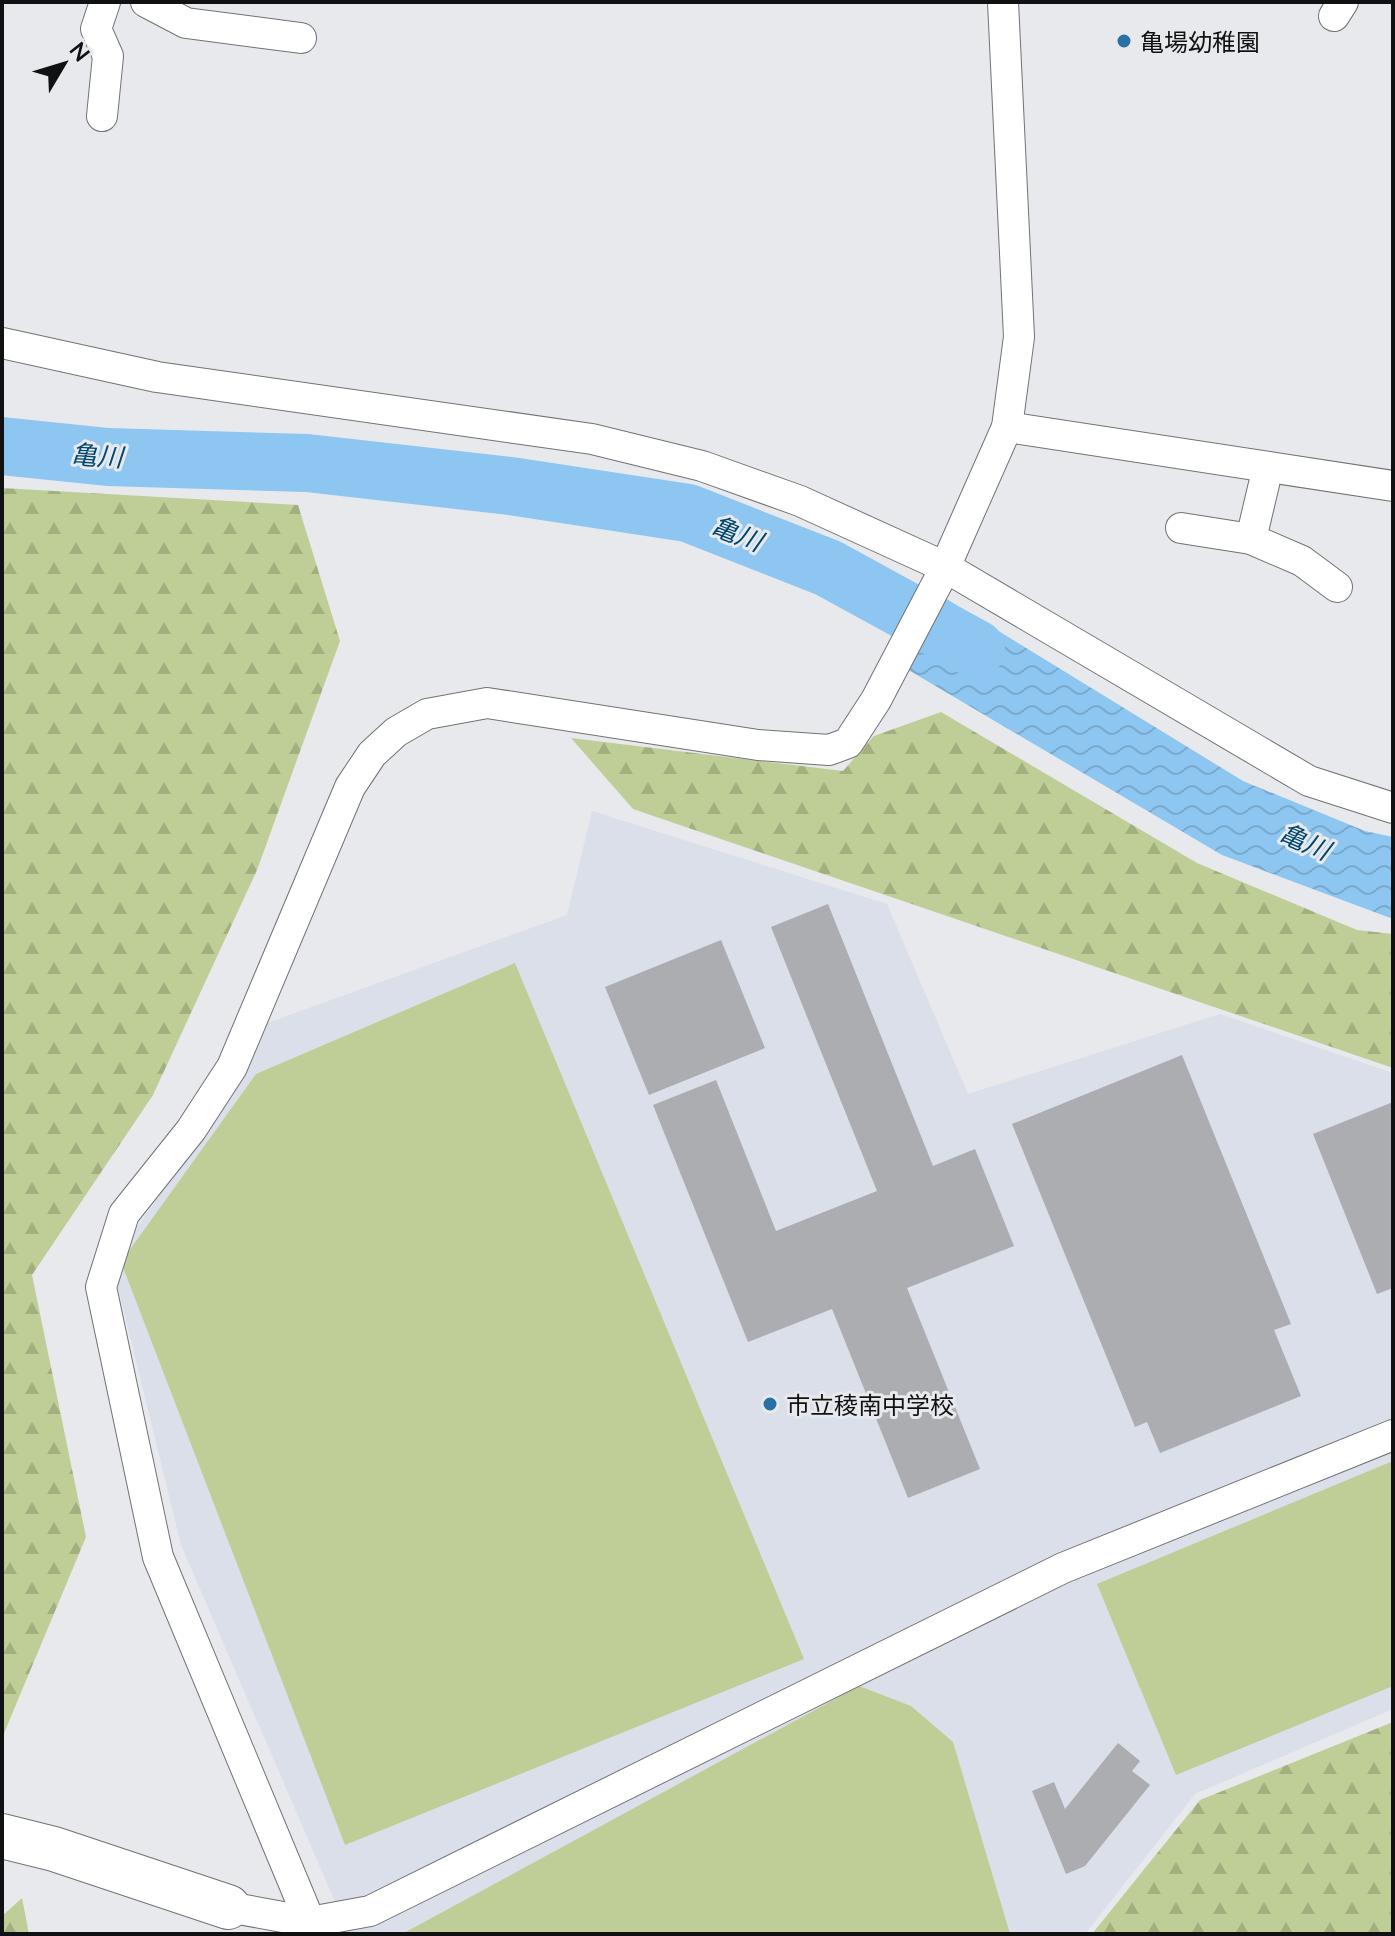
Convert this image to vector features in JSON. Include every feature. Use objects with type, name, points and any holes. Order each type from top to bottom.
[{"type":"street","points":[[102,116],[108,56],[96,29],[105,2]]},
{"type":"street","points":[[146,2],[186,23],[301,38]]},
{"type":"street","points":[[310,1922],[158,1557],[101,1287],[124,1214],[191,1130],[232,1067],[350,787],[372,754],[396,732],[427,714],[487,703],[758,745],[829,750],[848,743],[943,571],[1007,427],[1019,337],[1003,2]]},
{"type":"street","points":[[2,343],[157,377],[592,439],[716,471],[800,501],[943,571],[1309,781],[1393,808]]},
{"type":"street","points":[[1007,427],[1393,486]]},
{"type":"street","points":[[1251,539],[1268,467]]},
{"type":"street","points":[[1181,528],[1251,539],[1302,561],[1337,587]]},
{"type":"street","points":[[2,1836],[54,1849],[228,1907],[310,1922],[370,1911],[1063,1568],[1393,1435]]},
{"type":"shaded area","name":"市立稜南中学校","points":[[592,811],[887,904],[968,1094],[1220,1014],[1393,1073],[1393,1709],[1195,1794],[1085,1934],[349,1934],[181,1545],[112,1263],[241,1079],[256,1027],[567,915]]},
{"type":"green space","points":[[2,488],[298,505],[340,641],[257,870],[153,1095],[32,1275],[86,1537],[2,1738]]},
{"type":"green space","points":[[941,712],[1197,863],[1357,930],[1393,934],[1393,1068],[633,809],[571,738],[843,771],[874,736]]},
{"type":"green space","points":[[515,963],[804,1659],[345,1845],[121,1262],[256,1074]]},
{"type":"green space","points":[[1393,1461],[1393,1686],[1176,1775],[1097,1584]]},
{"type":"green space","points":[[859,1686],[911,1706],[953,1742],[1010,1934],[402,1934]]},
{"type":"green space","points":[[1393,1722],[1393,1934],[1092,1934],[1200,1800]]},
{"type":"green space","points":[[22,1898],[29,1934],[2,1934],[2,1916]]},
{"type":"water","points":[[940,595],[1243,781],[1365,831],[1393,837],[1393,919],[1222,855],[900,665]]},
{"type":"building","points":[[828,904],[933,1166],[975,1149],[1014,1246],[907,1288],[980,1469],[908,1498],[832,1309],[748,1342],[653,1105],[716,1080],[776,1231],[877,1191],[771,927]]},
{"type":"building","points":[[721,940],[765,1048],[649,1095],[605,987]]},
{"type":"building","points":[[1182,1055],[1291,1324],[1274,1330],[1301,1396],[1160,1453],[1147,1422],[1135,1427],[1012,1124]]},
{"type":"building","points":[[1393,1102],[1393,1288],[1377,1294],[1313,1134]]},
{"type":"building","points":[[1118,1743],[1140,1761],[1132,1771],[1150,1785],[1085,1866],[1066,1874],[1032,1791],[1054,1782],[1065,1809]]},
{"type":"waterway","name":"亀川","points":[[2,446],[108,457],[307,463],[510,486],[688,513],[828,568],[976,649]]},
{"type":"place","name":"亀場幼稚園","points":[[1124,41]]},
{"type":"place","name":"市立稜南中学校","points":[[770,1404]]}]
